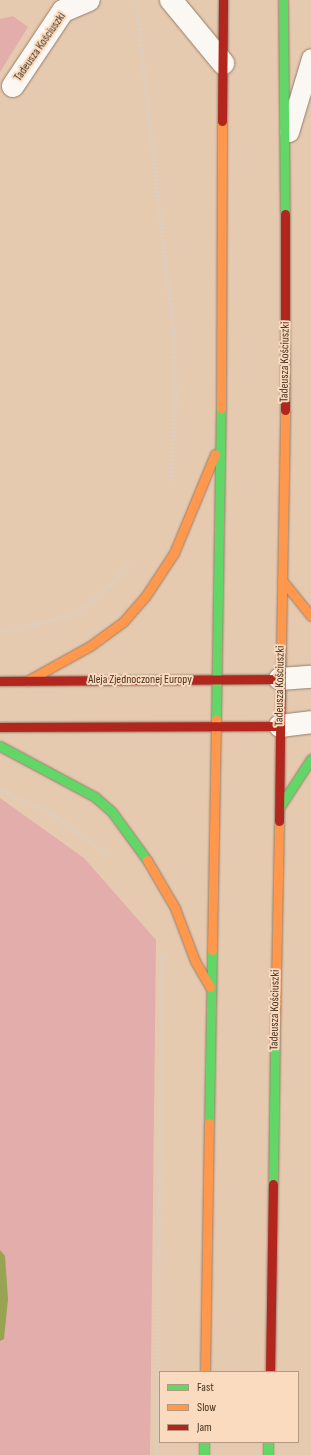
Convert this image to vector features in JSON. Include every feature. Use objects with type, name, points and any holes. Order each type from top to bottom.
[{"type":"main road","points":[[205,1371],[214,726],[220,440],[223,0]]},
{"type":"main road","name":"Tadeusza Kościuszki","points":[[270,1371],[286,339],[286,147],[283,0]]},
{"type":"main road","points":[[27,681],[95,642],[123,622],[145,597],[174,553],[220,440]]},
{"type":"main road","points":[[282,580],[311,616]]},
{"type":"main road","name":"Aleja Zjednoczonej Europy","points":[[0,681],[280,679]]},
{"type":"main road","points":[[0,727],[280,726]]},
{"type":"main road","points":[[0,746],[95,798],[112,812],[138,845],[175,908],[195,961],[210,987]]},
{"type":"main road","points":[[279,808],[311,759]]},
{"type":"main road","points":[[204,1443],[204,1455]]},
{"type":"main road","points":[[268,1443],[268,1455]]},
{"type":"street","name":"Tadeusza Kościuszki","points":[[13,86],[63,11],[89,0]]},
{"type":"street","points":[[171,0],[223,63]]},
{"type":"street","points":[[280,679],[311,677]]},
{"type":"street","points":[[280,726],[311,722]]},
{"type":"lane","points":[[286,147],[311,58]]},
{"type":"path","points":[[136,0],[174,336],[176,394],[170,489]]},
{"type":"path","points":[[0,631],[75,615],[110,586],[135,558]]},
{"type":"path","points":[[0,789],[56,816],[110,858]]},
{"type":"path","points":[[157,1455],[162,1025],[160,953]]},
{"type":"shaded area","points":[[13,16],[28,27],[0,72],[0,19]]},
{"type":"shaded area","points":[[0,798],[84,858],[156,940],[150,1455],[0,1455]]},
{"type":"shaded area","points":[[0,1250],[5,1256],[8,1299],[4,1339],[0,1341]]},
{"type":"traffic: fast","points":[[283,0],[285,214]]},
{"type":"traffic: fast","points":[[216,719],[221,408]]},
{"type":"traffic: fast","points":[[0,746],[95,797],[112,812],[147,860]]},
{"type":"traffic: fast","points":[[279,808],[311,759]]},
{"type":"traffic: fast","points":[[209,1123],[212,950]]},
{"type":"traffic: fast","points":[[273,1184],[275,1033]]},
{"type":"traffic: fast","points":[[204,1443],[204,1455]]},
{"type":"traffic: fast","points":[[268,1443],[268,1455]]},
{"type":"traffic: slow","points":[[221,408],[222,121]]},
{"type":"traffic: slow","points":[[281,649],[285,410]]},
{"type":"traffic: slow","points":[[27,681],[90,646],[123,622],[145,597],[174,553],[215,454]]},
{"type":"traffic: slow","points":[[282,580],[311,616]]},
{"type":"traffic: slow","points":[[212,950],[216,719]]},
{"type":"traffic: slow","points":[[275,1033],[279,821]]},
{"type":"traffic: slow","points":[[147,860],[175,908],[195,961],[210,987]]},
{"type":"traffic: slow","points":[[205,1371],[209,1123]]},
{"type":"traffic: jam","points":[[222,121],[223,0]]},
{"type":"traffic: jam","points":[[285,214],[285,410]]},
{"type":"traffic: jam","points":[[279,821],[281,649]]},
{"type":"traffic: jam","points":[[0,681],[280,679]]},
{"type":"traffic: jam","points":[[0,727],[280,726]]},
{"type":"traffic: jam","points":[[270,1371],[273,1184]]}]
